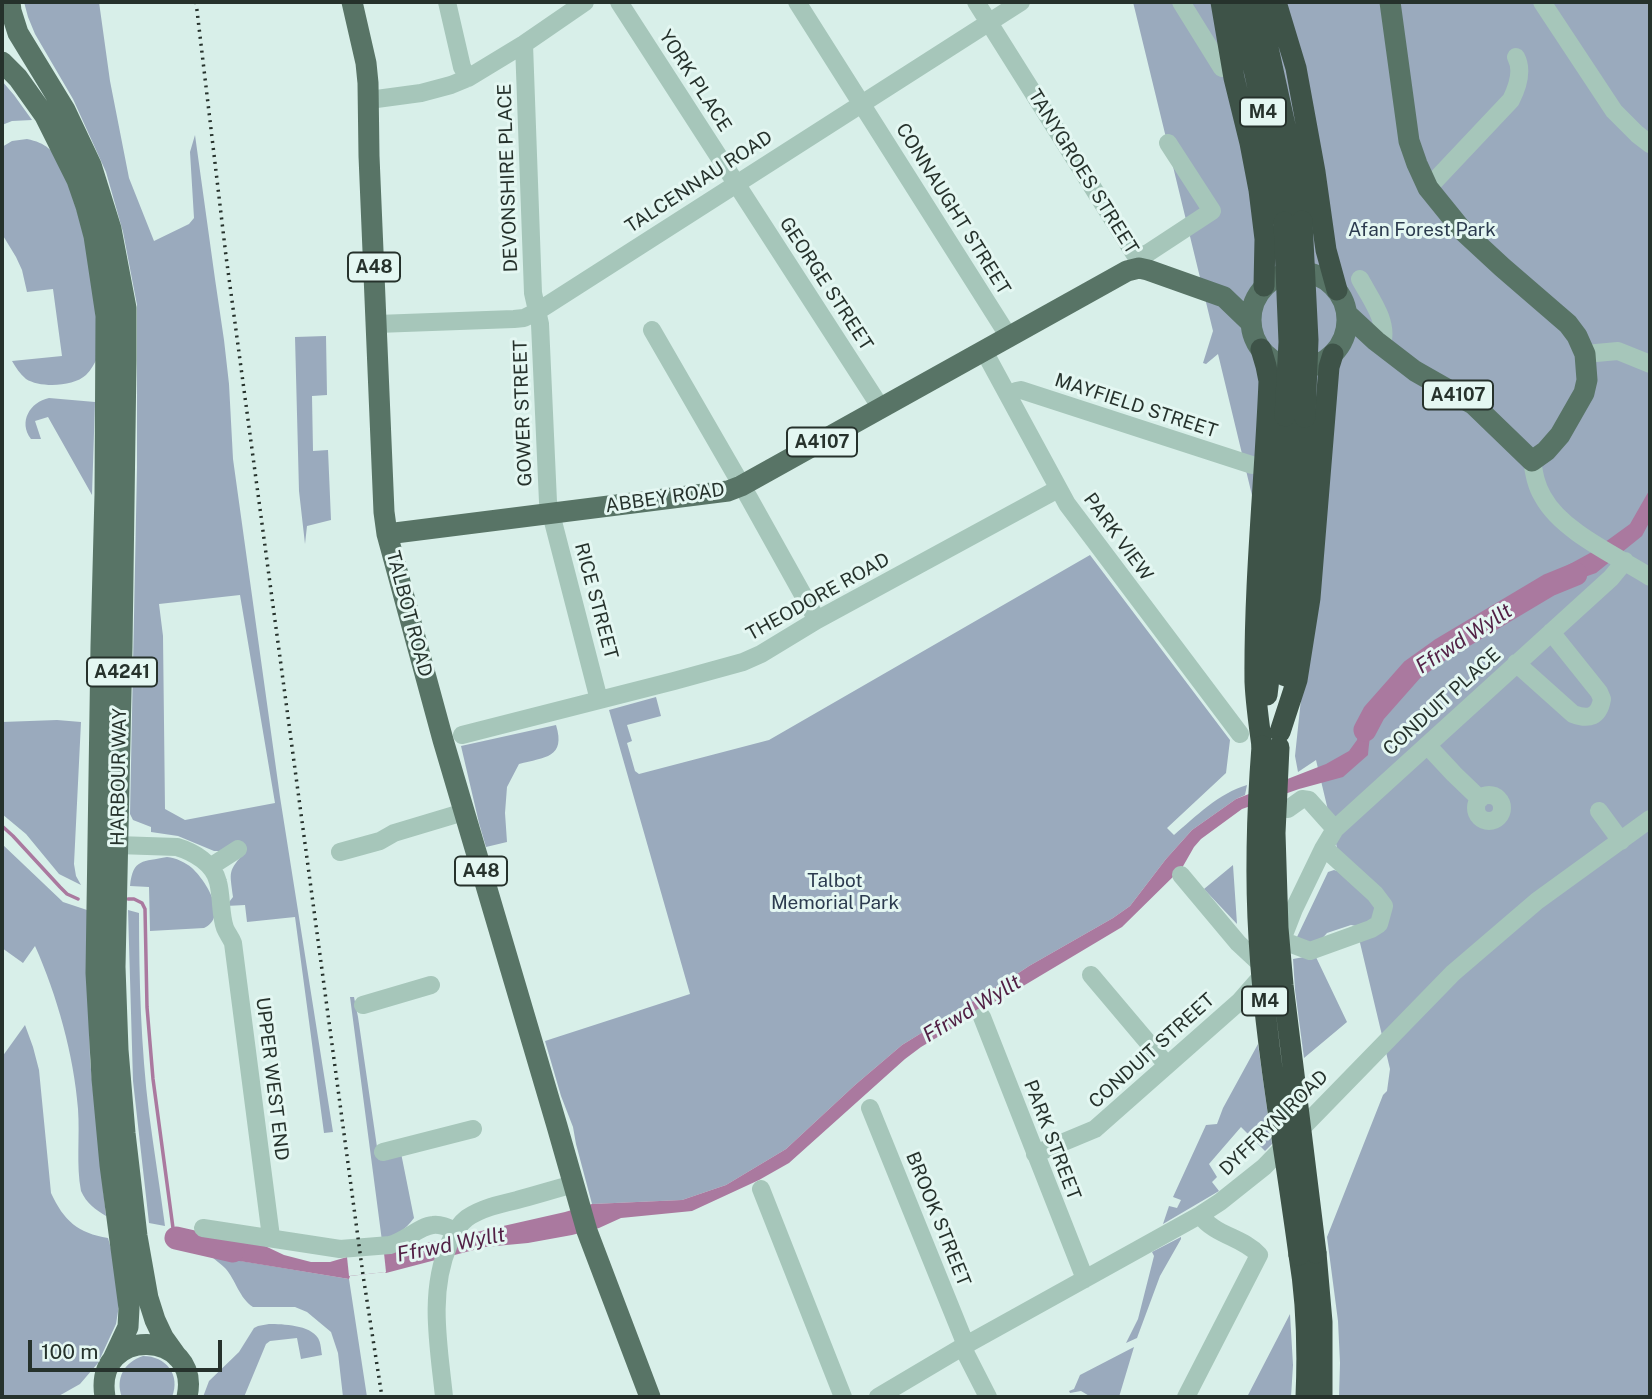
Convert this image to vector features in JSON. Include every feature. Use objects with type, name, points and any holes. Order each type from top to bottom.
[{"type":"highway","points":[[1221,2],[1234,78],[1259,190],[1265,239],[1263,288]]},
{"type":"highway","name":"M4","points":[[1239,2],[1275,160],[1293,221]]},
{"type":"highway","name":"M4","points":[[1258,2],[1292,157],[1293,221],[1308,340],[1295,416],[1274,742],[1275,833],[1278,928],[1308,1254],[1322,1322],[1322,1397]]},
{"type":"highway","points":[[1276,2],[1296,68],[1326,250],[1337,290]]},
{"type":"highway","points":[[1261,349],[1269,381],[1256,592],[1255,685],[1274,742]]},
{"type":"highway","points":[[1274,742],[1297,680],[1310,598],[1329,367],[1337,349]]},
{"type":"highway","name":"M4","points":[[1306,1397],[1307,1324],[1304,1285],[1308,1254]]},
{"type":"main road","name":"HARBOUR WAY","points":[[10,2],[18,33],[65,110],[91,165],[111,229],[126,308],[123,619],[115,967],[125,1133],[137,1237],[148,1298],[155,1320],[163,1338],[178,1358]]},
{"type":"main road","name":"TALBOT ROAD","points":[[352,2],[366,63],[369,100],[369,156],[387,534],[464,812],[587,1231],[650,1397]]},
{"type":"main road","points":[[1390,2],[1409,141],[1428,188],[1462,230],[1568,324],[1585,354],[1587,380],[1584,393],[1560,435],[1546,451],[1532,461]]},
{"type":"main road","name":"HARBOUR WAY","points":[[2,62],[18,78],[45,116],[77,180],[94,236],[107,316],[96,974],[110,1165],[129,1308],[128,1327],[113,1359]]},
{"type":"main road","name":"TANYGROES STREET","points":[[1138,263],[1224,297],[1251,323]]},
{"type":"main road","name":"ABBEY ROAD","points":[[387,534],[728,491],[1138,263]]},
{"type":"main road","points":[[1293,272],[1320,276],[1331,284],[1337,290],[1348,315],[1347,326],[1337,349],[1325,361],[1310,367],[1294,368],[1279,364],[1261,349],[1253,333],[1253,306],[1263,288],[1280,275],[1293,272]]},
{"type":"main road","name":"TANYGROES STREET","points":[[1224,297],[1263,288]]},
{"type":"main road","name":"A4107","points":[[1348,315],[1415,371],[1473,404],[1532,461]]},
{"type":"main road","points":[[1337,349],[1362,340],[1379,343]]},
{"type":"main road","points":[[113,1359],[133,1345],[144,1343],[159,1345],[178,1358]]},
{"type":"main road","name":"A4241","points":[[178,1358],[188,1376],[188,1396]]},
{"type":"main road","name":"A4241","points":[[105,1397],[103,1383],[113,1359]]},
{"type":"street","points":[[447,2],[461,67],[468,78]]},
{"type":"street","points":[[369,100],[421,93],[468,78],[585,2]]},
{"type":"street","name":"YORK PLACE","points":[[618,2],[736,183]]},
{"type":"street","name":"CONNAUGHT STREET","points":[[797,2],[1009,337]]},
{"type":"street","name":"TANYGROES STREET","points":[[975,2],[1138,263]]},
{"type":"street","name":"TALCENNAU ROAD","points":[[377,324],[524,318],[538,311],[1021,2]]},
{"type":"street","points":[[1181,2],[1222,68]]},
{"type":"street","points":[[1542,2],[1614,111],[1650,144]]},
{"type":"street","name":"DEVONSHIRE PLACE","points":[[524,44],[533,293],[538,311]]},
{"type":"street","points":[[1428,188],[1511,100],[1519,75],[1520,64],[1517,57]]},
{"type":"street","points":[[1138,263],[1148,253],[1212,211],[1168,143]]},
{"type":"street","name":"GEORGE STREET","points":[[736,183],[881,408]]},
{"type":"street","points":[[1360,279],[1383,323],[1385,336],[1379,343]]},
{"type":"street","name":"GOWER STREET","points":[[538,311],[550,513]]},
{"type":"street","points":[[652,330],[817,620]]},
{"type":"street","name":"PARK VIEW","points":[[984,351],[1058,489],[1102,552],[1240,734]]},
{"type":"street","points":[[1585,354],[1618,351],[1650,364]]},
{"type":"street","name":"MAYFIELD STREET","points":[[1009,395],[1021,390],[1252,465]]},
{"type":"street","points":[[1532,461],[1543,498],[1555,514],[1573,530],[1650,577]]},
{"type":"street","name":"THEODORE ROAD","points":[[462,735],[743,662],[1058,489]]},
{"type":"street","name":"RICE STREET","points":[[550,513],[599,700]]},
{"type":"street","name":"CONDUIT PLACE","points":[[1280,947],[1323,849],[1335,829],[1611,578],[1621,559]]},
{"type":"street","points":[[1516,663],[1573,714],[1582,718],[1591,717],[1597,712],[1602,699],[1599,692],[1551,632]]},
{"type":"street","points":[[1427,745],[1480,799]]},
{"type":"street","points":[[1288,809],[1302,799],[1309,800],[1335,829]]},
{"type":"street","points":[[1599,811],[1621,841]]},
{"type":"street","points":[[341,852],[380,841],[394,832],[464,812]]},
{"type":"street","name":"DYFFRYN ROAD","points":[[878,1397],[1220,1202],[1264,1167],[1453,973],[1537,901],[1650,820]]},
{"type":"street","points":[[117,845],[177,847],[201,859],[210,867],[238,849]]},
{"type":"street","points":[[1280,947],[1310,951],[1379,925],[1384,906],[1375,894],[1323,849]]},
{"type":"street","name":"UPPER WEST END","points":[[210,867],[219,883],[225,927],[233,943],[271,1237]]},
{"type":"street","points":[[1181,875],[1238,943],[1267,970]]},
{"type":"street","name":"CONDUIT STREET","points":[[1035,1154],[1095,1129],[1240,1001],[1267,970],[1280,947]]},
{"type":"street","points":[[1091,975],[1167,1065]]},
{"type":"street","points":[[363,1005],[431,985]]},
{"type":"street","name":"PARK STREET","points":[[982,1017],[1085,1279]]},
{"type":"street","name":"BROOK STREET","points":[[870,1108],[963,1338],[966,1354],[988,1397]]},
{"type":"street","points":[[383,1152],[473,1129]]},
{"type":"street","points":[[444,1397],[437,1309],[439,1274],[454,1234],[469,1217],[485,1209],[574,1184]]},
{"type":"street","points":[[761,1189],[843,1397]]},
{"type":"street","points":[[1186,1397],[1259,1255],[1204,1222],[1200,1215]]},
{"type":"street","points":[[203,1228],[346,1249],[398,1243],[436,1224],[454,1234]]},
{"type":"green space","points":[[24,2],[99,2],[110,81],[129,178],[154,241],[189,224],[194,218],[190,152],[195,135],[224,340],[233,459],[280,797],[333,1132],[324,1133],[295,917],[247,922],[245,905],[226,906],[233,897],[231,872],[246,851],[214,851],[178,836],[151,832],[151,827],[133,820],[130,814],[137,467],[137,305],[123,232],[106,172],[73,99],[28,17]],"holes":[[[240,595],[275,803],[185,820],[165,809],[163,636],[159,604]]]},
{"type":"green space","name":"Afan Forest Park","points":[[1133,2],[1650,2],[1650,1397],[1339,1397],[1338,1321],[1327,1237],[1383,1095],[1387,1091],[1390,1069],[1356,926],[1351,925],[1327,933],[1319,942],[1304,944],[1297,937],[1328,872],[1334,870],[1343,873],[1316,760],[1298,772],[1295,756],[1301,699],[1218,354],[1206,364],[1203,363],[1213,331]]},
{"type":"green space","points":[[2,81],[32,120],[12,121],[2,125]]},
{"type":"green space","points":[[27,139],[48,148],[63,167],[93,261],[98,356],[86,375],[65,384],[32,382],[22,375],[12,361],[62,356],[53,289],[27,292],[22,270],[2,234],[2,147],[12,141]]},
{"type":"green space","points":[[326,336],[327,395],[312,396],[313,451],[328,450],[331,520],[307,526],[305,544],[299,491],[295,337]]},
{"type":"green space","points":[[49,398],[95,402],[92,495],[48,417],[35,421],[41,439],[31,439],[27,433],[28,414],[36,404]]},
{"type":"green space","name":"Talbot Memorial Park","points":[[1090,555],[1230,740],[1226,773],[1167,828],[1174,835],[1217,800],[1247,785],[1245,795],[1192,830],[1130,906],[902,1045],[786,1149],[726,1185],[682,1200],[592,1204],[573,1127],[545,1041],[690,994],[609,710],[656,697],[661,716],[627,725],[632,741],[627,743],[635,771],[639,774],[769,740]]},
{"type":"green space","points":[[2,722],[81,722],[74,864],[81,885],[59,874],[26,834],[2,814]]},
{"type":"green space","points":[[556,725],[556,750],[545,757],[519,764],[507,787],[507,842],[486,847],[461,746]]},
{"type":"green space","points":[[2,844],[63,902],[87,910],[90,1060],[106,1216],[89,1203],[81,1191],[78,1109],[73,1068],[57,1005],[43,965],[35,946],[23,963],[2,948]]},
{"type":"green space","points":[[167,857],[189,866],[209,890],[215,916],[204,928],[150,931],[149,887],[130,886],[131,877],[141,863]]},
{"type":"green space","points":[[1233,865],[1237,924],[1204,889]]},
{"type":"green space","points":[[128,910],[139,913],[144,1063],[165,1226],[149,1223],[133,1081]]},
{"type":"green space","points":[[1315,955],[1347,1022],[1304,1058],[1293,959]]},
{"type":"green space","points":[[350,997],[354,997],[358,1017],[377,1147],[401,1153],[414,1218],[400,1232],[382,1241]]},
{"type":"green space","points":[[25,1025],[39,1070],[51,1193],[61,1211],[73,1224],[88,1233],[108,1238],[118,1273],[120,1299],[116,1324],[98,1363],[80,1384],[57,1397],[2,1397],[2,1057]]},
{"type":"green space","points":[[1258,1044],[1272,1144],[1265,1151],[1241,1127],[1209,1164],[1217,1177],[1212,1182],[1219,1191],[1163,1224],[1169,1206],[1177,1208],[1181,1200],[1173,1197],[1206,1125],[1217,1124]]},
{"type":"green space","points":[[1181,1237],[1160,1276],[1137,1338],[1126,1343],[1138,1319],[1154,1256],[1152,1252]]},
{"type":"green space","points":[[211,1256],[349,1279],[367,1397],[343,1397],[338,1353],[331,1332],[307,1312],[295,1307],[253,1307],[244,1299],[225,1268]]},
{"type":"green space","points":[[1290,1314],[1293,1365],[1291,1397],[1247,1397]]},
{"type":"green space","points":[[269,1324],[309,1330],[318,1338],[322,1355],[301,1359],[297,1338],[270,1341],[266,1344],[244,1397],[203,1397],[209,1381],[239,1352],[254,1328]]},
{"type":"green space","points":[[1134,1347],[1119,1397],[1091,1397],[1081,1391],[1070,1393],[1080,1375]]},
{"type":"green space","points":[[143,1356],[159,1359],[170,1368],[174,1381],[172,1397],[122,1397],[120,1384],[123,1372],[131,1362]]},
{"type":"water","points":[[1650,489],[1650,521],[1642,536],[1596,573],[1550,589],[1546,577],[1590,553],[1630,524]]},
{"type":"water","points":[[1379,699],[1387,709],[1372,730],[1368,755],[1343,777],[1242,809],[1201,839],[1182,868],[1122,927],[921,1047],[789,1163],[759,1180],[692,1211],[621,1218],[599,1228],[572,1235],[485,1247],[386,1273],[350,1276],[349,1279],[203,1255],[206,1236],[265,1246],[284,1255],[311,1262],[330,1262],[437,1241],[592,1204],[682,1200],[726,1185],[786,1149],[902,1045],[1130,906],[1192,830],[1236,799],[1326,764],[1349,751],[1357,740],[1369,710]]},
{"type":"pier","points":[[384,1253],[386,1272],[349,1276],[347,1257]]},
{"type":"waterway","name":"Ffrwd Wyllt","points":[[1365,730],[1374,713],[1412,670],[1440,650],[1549,585],[1576,574]]},
{"type":"waterway","points":[[2,826],[67,894],[78,899]]},
{"type":"waterway","points":[[128,899],[142,903],[145,909],[147,1007],[153,1079],[176,1238]]},
{"type":"waterway","name":"Ffrwd Wyllt","points":[[176,1238],[233,1251]]},
{"type":"railway","points":[[196,2],[226,256],[363,1275],[382,1397]]}]
